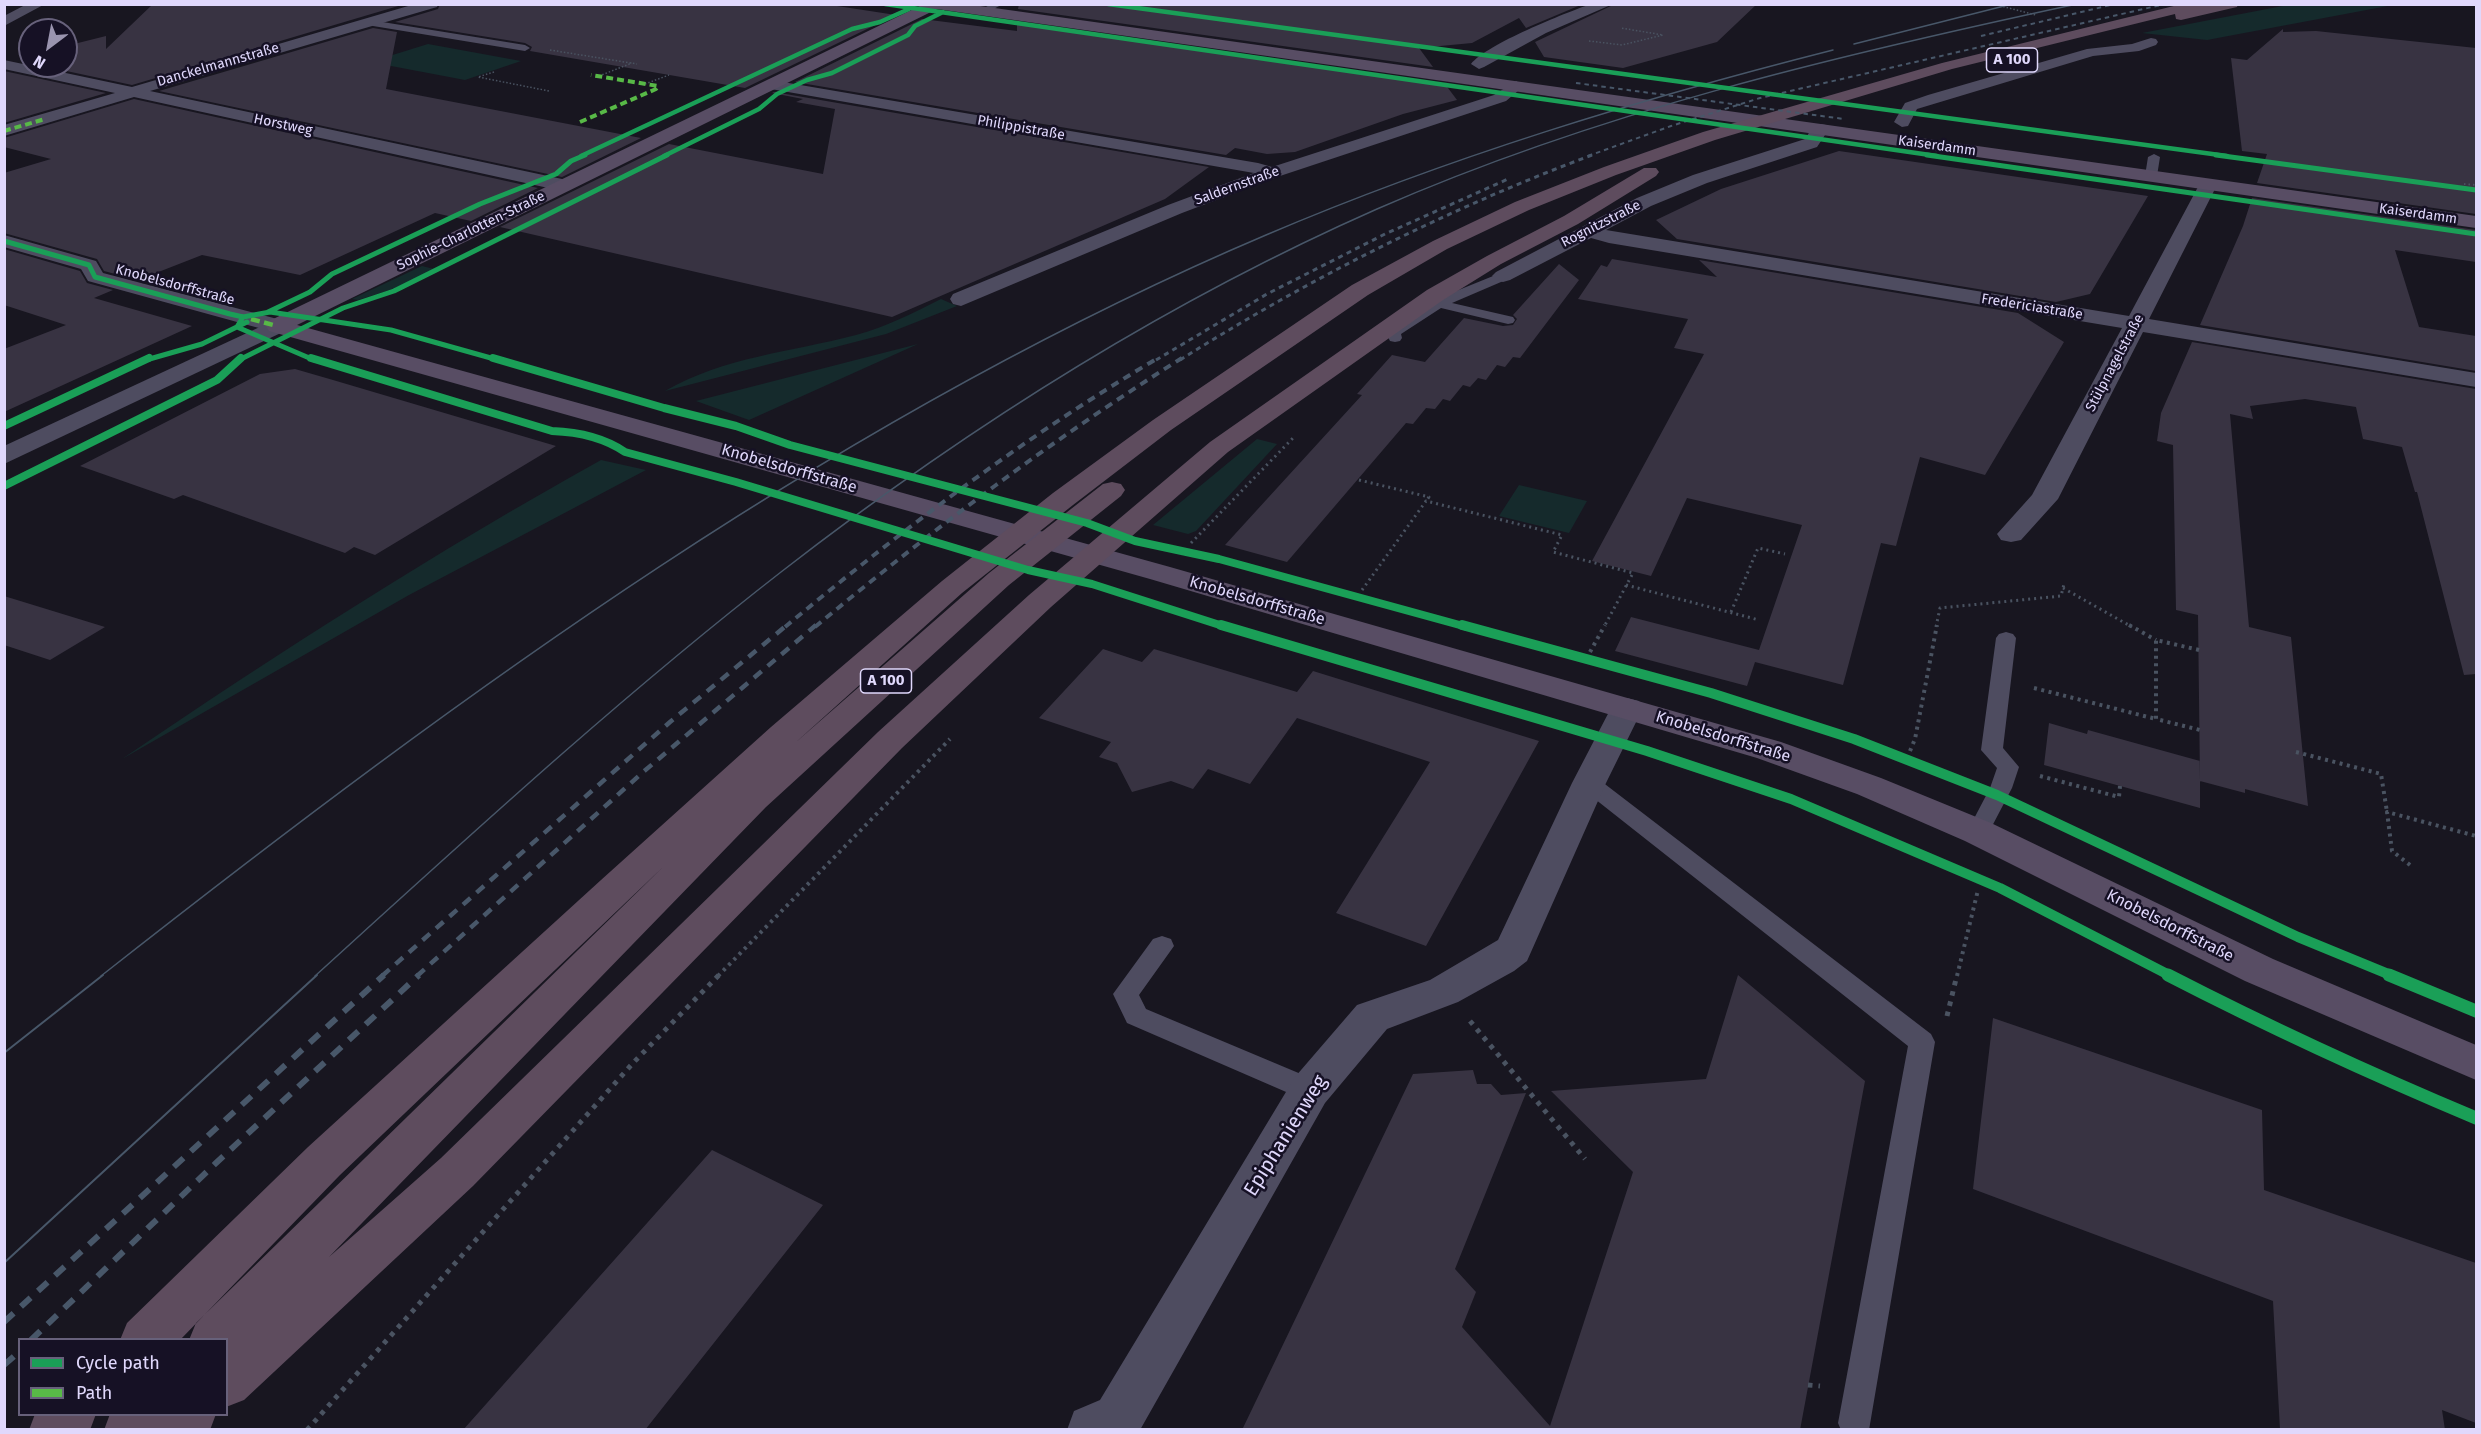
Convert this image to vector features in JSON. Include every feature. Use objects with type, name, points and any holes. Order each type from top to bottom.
[{"type":"highway","name":"A 100","points":[[147,1338],[324,1161],[528,969],[783,735],[952,587],[1063,499],[1162,425],[1360,290],[1440,245],[1522,206],[1709,136],[1947,66],[2201,4]]},
{"type":"highway","name":"A 100","points":[[216,1338],[754,798],[999,579],[1197,424],[1304,348],[1439,264],[1499,231],[1550,208],[1664,163],[1872,98],[2129,29],[2232,4]]},
{"type":"highway","points":[[228,1380],[458,1172],[890,740],[1040,601],[1095,546],[1219,447],[1435,295],[1494,260],[1571,220],[1664,163]]},
{"type":"highway","points":[[55,1430],[68,1416]]},
{"type":"highway","points":[[130,1430],[142,1416]]},
{"type":"highway","points":[[173,1430],[188,1416]]},
{"type":"main road","name":"Kaiserdamm","points":[[935,5],[2476,222]]},
{"type":"main road","name":"Sophie-Charlotten-Straße","points":[[277,326],[935,5]]},
{"type":"main road","name":"Kaiserdamm","points":[[1096,11],[2476,201]]},
{"type":"main road","name":"Knobelsdorffstraße","points":[[277,326],[700,444],[1095,546],[1769,750],[1869,786],[1978,832],[2259,970],[2476,1063]]},
{"type":"street","points":[[4,22],[39,4]]},
{"type":"street","name":"Danckelmannstraße","points":[[4,131],[331,32],[432,4]]},
{"type":"street","points":[[1479,64],[1530,33],[1607,4]]},
{"type":"street","points":[[1902,122],[1911,106],[1945,94],[2092,52],[2134,48],[2151,42]]},
{"type":"street","name":"Horstweg","points":[[4,64],[562,185]]},
{"type":"street","name":"Philippistraße","points":[[771,85],[1258,168],[1271,173]]},
{"type":"street","name":"Saldernstraße","points":[[961,298],[1175,209],[1271,173],[1500,98],[1516,86]]},
{"type":"street","name":"Rognitzstraße","points":[[1503,276],[1644,202],[1700,179],[1810,142],[1818,129]]},
{"type":"street","name":"Stülpnagelstraße","points":[[2011,534],[2044,499],[2208,185]]},
{"type":"street","name":"Fredericiastraße","points":[[1588,231],[2476,380]]},
{"type":"street","name":"Knobelsdorffstraße","points":[[4,240],[89,265],[94,277],[277,326]]},
{"type":"street","name":"Sophie-Charlotten-Straße","points":[[4,456],[277,326]]},
{"type":"street","name":"Epiphanienweg","points":[[1093,1430],[1118,1418],[1310,1090],[1372,1017],[1444,990],[1514,950],[1589,783],[1627,708]]},
{"type":"lane","points":[[983,12],[999,4]]},
{"type":"lane","points":[[370,23],[525,48]]},
{"type":"lane","points":[[2151,176],[2154,157]]},
{"type":"lane","name":"Rognitzstraße","points":[[1395,338],[1393,333],[1439,303],[1503,276]]},
{"type":"lane","points":[[1439,303],[1508,320]]},
{"type":"lane","points":[[1978,832],[2001,788],[2008,767],[1992,750],[2006,638]]},
{"type":"lane","points":[[1589,783],[1922,1042],[1855,1423]]},
{"type":"lane","points":[[1162,945],[1126,994],[1136,1016],[1310,1090]]},
{"type":"path","points":[[2020,11],[2026,9]]},
{"type":"path","points":[[1582,40],[1622,45],[1663,35],[1617,27]]},
{"type":"path","points":[[553,50],[637,64]]},
{"type":"path","points":[[599,76],[632,63]]},
{"type":"path","points":[[645,84],[669,75]]},
{"type":"path","points":[[2464,184],[2476,185]]},
{"type":"path","points":[[2453,187],[2476,190]]},
{"type":"path","points":[[1191,543],[1297,434]]},
{"type":"path","points":[[1350,596],[1361,594],[1429,497],[1359,480]]},
{"type":"path","points":[[1425,501],[1562,535],[1553,552],[1633,573],[1591,657],[1581,659]]},
{"type":"path","points":[[1095,546],[1196,554]]},
{"type":"path","points":[[1731,612],[1758,548],[1785,554]]},
{"type":"path","points":[[1626,585],[1759,620]]},
{"type":"path","points":[[1915,762],[1908,755],[1915,739],[1940,608],[2061,596],[2063,586],[2156,640],[2199,650]]},
{"type":"path","points":[[2156,640],[2156,719]]},
{"type":"path","points":[[2001,680],[2200,730]]},
{"type":"path","points":[[307,1430],[633,1063],[957,731]]},
{"type":"path","points":[[2296,752],[2381,774],[2392,851],[2410,865]]},
{"type":"path","points":[[2008,767],[2119,798],[2120,786]]},
{"type":"path","points":[[2387,812],[2476,836]]},
{"type":"path","points":[[1945,1022],[1978,890]]},
{"type":"path","points":[[1444,990],[1585,1159]]},
{"type":"green space","points":[[2293,4],[2393,5],[2207,40],[2142,33]]},
{"type":"green space","points":[[428,44],[521,61],[465,80],[370,62]]},
{"type":"green space","points":[[422,266],[434,269],[393,289],[358,300],[352,299]]},
{"type":"green space","points":[[941,299],[957,306],[886,334],[665,391],[711,370],[734,363],[867,332]]},
{"type":"green space","points":[[918,344],[749,420],[696,401]]},
{"type":"green space","points":[[1257,439],[1277,444],[1196,531],[1188,534],[1153,525]]},
{"type":"green space","points":[[601,460],[646,470],[409,595],[122,759],[359,604],[479,530]]},
{"type":"green space","points":[[1519,485],[1587,501],[1569,533],[1499,516]]},
{"type":"building","points":[[153,4],[405,4],[132,85],[78,73],[78,43],[106,36],[106,49]]},
{"type":"building","points":[[440,4],[824,4],[896,15],[745,88],[530,51],[532,47],[525,43],[395,22],[438,9]]},
{"type":"building","points":[[1019,4],[1583,4],[1526,28],[1519,18],[1472,43],[1419,48],[1433,67],[1018,9]]},
{"type":"building","points":[[1615,4],[1757,4],[1717,42],[1623,68],[1544,57],[1535,42]]},
{"type":"building","points":[[922,19],[1017,31],[1017,23],[1445,84],[1457,100],[1403,114],[1295,152],[1267,154],[1235,148],[1226,155],[795,82]]},
{"type":"building","points":[[373,28],[397,32],[386,89],[641,138],[562,177],[159,91]]},
{"type":"building","points":[[2283,29],[2283,32],[2316,31],[2476,48],[2476,214],[2257,183],[2267,154],[2242,151],[2231,58],[2247,60]]},
{"type":"building","points":[[4,71],[18,74],[18,78],[36,78],[106,93],[4,123]]},
{"type":"building","points":[[772,93],[1209,167],[1165,199],[892,317],[500,227],[669,144],[823,174],[835,109],[796,102],[803,99]]},
{"type":"building","points":[[134,99],[538,188],[471,221],[435,213],[300,275],[202,255],[138,280],[104,271],[97,259],[4,233],[4,173],[51,159],[4,147],[4,138]]},
{"type":"building","points":[[1839,151],[2148,196],[2090,294],[2056,302],[1677,239],[1656,220],[1721,189]]},
{"type":"building","points":[[2252,198],[2476,230],[2476,262],[2395,250],[2419,327],[2476,336],[2476,371],[2200,325],[2243,226]]},
{"type":"building","points":[[4,249],[80,271],[87,283],[113,290],[94,298],[192,326],[4,412],[4,349],[66,325],[4,305]]},
{"type":"building","points":[[1612,259],[1717,277],[1699,260],[2018,313],[2064,342],[1985,475],[1920,457],[1896,546],[1881,543],[1843,685],[1755,662],[1747,686],[1615,651],[1631,617],[1759,650],[1802,525],[1687,498],[1651,576],[1592,561],[1704,354],[1674,348],[1688,319],[1578,299],[1601,265],[1607,267]]},
{"type":"building","points":[[1559,264],[1579,280],[1520,358],[1513,357],[1505,367],[1497,365],[1486,380],[1478,378],[1470,387],[1463,385],[1450,401],[1443,399],[1435,409],[1426,408],[1413,424],[1406,423],[1287,562],[1225,545],[1362,395],[1357,394],[1392,355],[1425,362],[1464,318],[1503,326],[1513,325],[1517,319],[1513,315]]},
{"type":"building","points":[[2192,342],[2476,389],[2476,674],[2464,675],[2417,492],[2415,492],[2402,447],[2363,439],[2356,407],[2305,399],[2250,406],[2253,419],[2230,414],[2249,627],[2291,637],[2308,806],[2245,789],[2245,793],[2200,781],[2198,615],[2176,610],[2173,445],[2157,441],[2161,413]]},
{"type":"building","points":[[295,369],[556,446],[375,555],[354,547],[345,553],[183,495],[174,499],[80,466],[260,374]]},
{"type":"building","points":[[4,596],[105,627],[50,660],[4,645]]},
{"type":"building","points":[[1103,649],[1142,662],[1154,649],[1297,692],[1313,671],[1539,741],[1426,946],[1336,913],[1430,762],[1297,718],[1250,784],[1208,769],[1193,789],[1171,781],[1132,792],[1117,763],[1099,757],[1111,742],[1039,718]]},
{"type":"building","points":[[2049,723],[2087,734],[2088,730],[2200,761],[2200,808],[2044,765]]},
{"type":"building","points":[[1738,975],[1865,1081],[1800,1430],[1242,1430],[1413,1074],[1473,1070],[1477,1084],[1491,1084],[1501,1095],[1526,1093],[1455,1269],[1476,1292],[1462,1327],[1550,1426],[1633,1172],[1551,1091],[1706,1079]]},
{"type":"building","points":[[1993,1018],[2262,1110],[2264,1190],[2476,1263],[2476,1423],[2442,1410],[2445,1430],[2280,1430],[2273,1301],[1973,1189]]},
{"type":"building","points":[[712,1150],[823,1205],[645,1430],[463,1430]]},
{"type":"tram line","points":[[1854,44],[2012,4]]},
{"type":"tram line","points":[[315,976],[602,719],[781,572],[851,519],[994,419],[1143,327],[1220,285],[1377,209],[1462,174],[1547,143],[1634,115],[1810,65],[2077,4]]},
{"type":"tram line","points":[[101,976],[375,766],[516,664],[659,567],[805,474],[955,387],[1108,307],[1266,235],[1405,180],[1617,110],[1833,50]]},
{"type":"tram line","points":[[4,1053],[103,975]]},
{"type":"tram line","points":[[4,1263],[317,975]]},
{"type":"railway","points":[[1981,36],[2115,4]]},
{"type":"railway","points":[[1738,105],[2165,4]]},
{"type":"railway","points":[[1576,83],[1738,105]]},
{"type":"railway","points":[[1588,156],[1738,105]]},
{"type":"railway","points":[[1738,105],[1844,119]]},
{"type":"railway","points":[[1180,360],[1279,301],[1381,247],[1485,198],[1592,155]]},
{"type":"railway","points":[[1156,360],[1267,294],[1385,234],[1508,179]]},
{"type":"railway","points":[[785,627],[966,485],[1061,419],[1158,358]]},
{"type":"railway","points":[[815,627],[994,486],[1182,358]]},
{"type":"railway","points":[[382,976],[670,722],[787,625]]},
{"type":"railway","points":[[417,976],[642,773],[816,625]]},
{"type":"railway","points":[[4,1322],[384,975]]},
{"type":"railway","points":[[33,1338],[216,1163],[419,975]]},
{"type":"railway","points":[[4,1365],[18,1353]]},
{"type":"marked path","points":[[580,122],[656,89],[658,86],[591,75]]},
{"type":"marked path","points":[[4,131],[45,119]]},
{"type":"marked path","points":[[251,319],[277,326]]},
{"type":"cycle path","points":[[885,4],[2476,234]]},
{"type":"cycle path","points":[[1108,4],[2476,190]]},
{"type":"cycle path","points":[[268,312],[310,292],[332,274],[480,204],[556,174],[571,161],[852,29],[880,22],[909,9]]},
{"type":"cycle path","points":[[4,486],[217,380],[241,358],[343,308],[394,291],[759,109],[777,94],[807,80],[832,73],[908,35],[915,26],[943,12]]},
{"type":"cycle path","points":[[4,241],[89,265],[95,277],[243,317],[270,312],[391,330],[664,408],[736,426],[790,445],[1087,523],[1135,541],[1219,559],[1711,693],[1854,739],[1997,795],[2298,937],[2476,1011]]},
{"type":"cycle path","points":[[243,317],[237,327],[324,364],[552,431],[590,436],[609,442],[625,452],[736,482],[1028,570],[1092,584],[1153,605],[1647,751],[1791,799],[2000,888],[2257,1021],[2355,1067],[2476,1118]]},
{"type":"cycle path","points":[[4,426],[152,357],[202,344],[247,322]]}]
